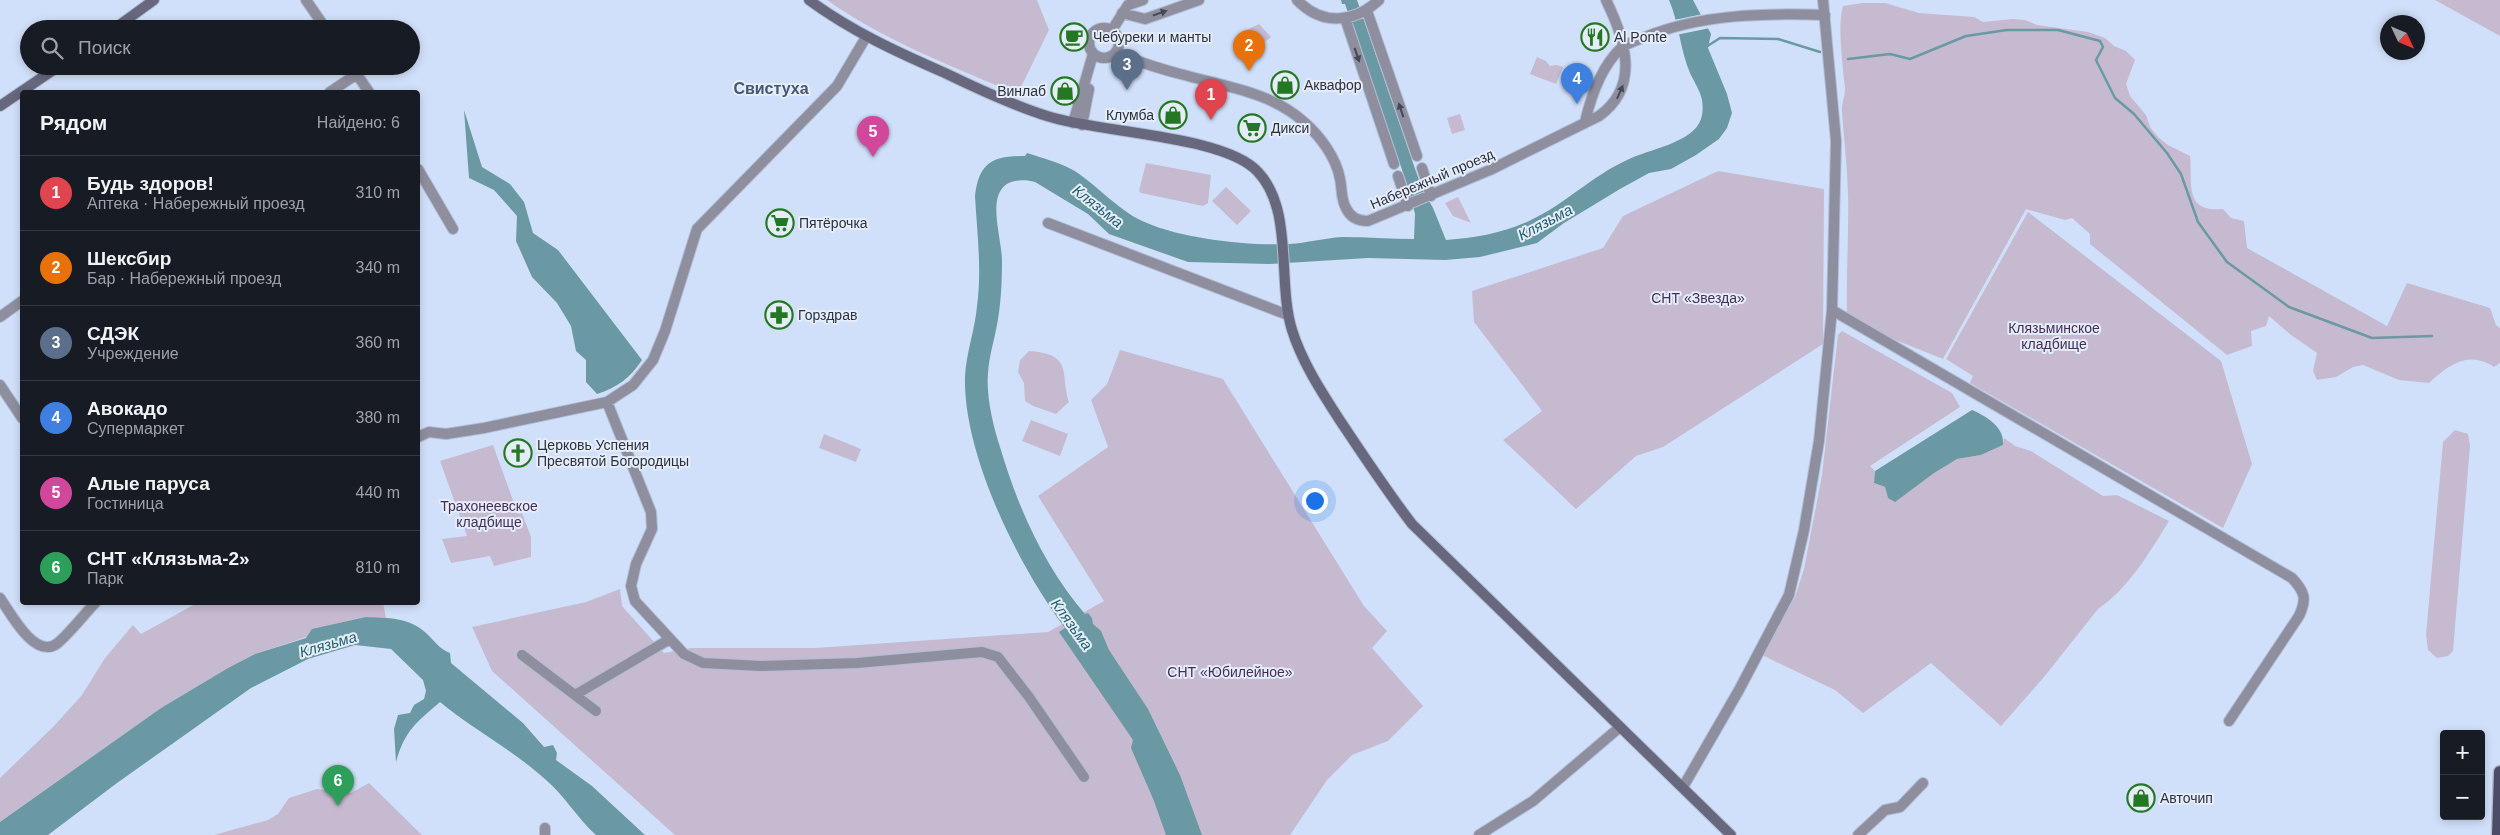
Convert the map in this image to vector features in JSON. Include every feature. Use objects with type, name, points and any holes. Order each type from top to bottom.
[{"type":"main road","points":[[126,20],[154,0]]},
{"type":"main road","points":[[809,0],[866,37],[1002,100],[1078,124],[1184,142],[1235,155],[1250,164],[1265,180],[1274,200],[1279,226],[1288,315],[1302,357],[1376,477],[1412,524],[1731,835]]},
{"type":"main road","points":[[23,90],[45,75]]},
{"type":"main road","points":[[0,106],[20,92]]},
{"type":"main road","points":[[2498,835],[2500,772]]},
{"type":"street","points":[[306,0],[320,20]]},
{"type":"street","points":[[1112,30],[1125,6],[1143,0]]},
{"type":"street","points":[[1125,6],[1145,19],[1199,0]]},
{"type":"street","points":[[1297,0],[1309,10],[1322,16],[1347,18],[1365,12],[1379,0]]},
{"type":"street","name":"Набережный проезд","points":[[1116,53],[1151,66],[1253,93],[1274,102],[1298,117],[1314,132],[1329,152],[1340,176],[1343,203],[1355,218],[1361,221],[1375,220],[1490,170],[1610,108],[1621,90],[1626,69],[1623,46],[1606,0]]},
{"type":"street","points":[[1683,787],[1739,690],[1792,586],[1819,441],[1832,310],[1836,141],[1823,0]]},
{"type":"street","points":[[1365,12],[1418,156]]},
{"type":"street","points":[[1585,122],[1598,82],[1610,60],[1623,46],[1662,30],[1725,17],[1761,14],[1825,15]]},
{"type":"street","points":[[1347,18],[1394,164]]},
{"type":"street","points":[[1099,28],[1112,30],[1117,36],[1119,43],[1116,53],[1105,59],[1095,56],[1089,47],[1092,34],[1099,28]]},
{"type":"street","points":[[420,436],[429,432],[446,434],[484,428],[607,402],[633,384],[653,360],[665,331],[698,228],[837,86],[866,37]]},
{"type":"street","points":[[1078,124],[1095,56]]},
{"type":"street","points":[[332,90],[349,75]]},
{"type":"street","points":[[357,75],[367,90]]},
{"type":"street","points":[[1422,168],[1430,196]]},
{"type":"street","points":[[420,172],[453,228]]},
{"type":"street","points":[[1398,176],[1410,205]]},
{"type":"street","points":[[1048,223],[1288,315]]},
{"type":"street","points":[[0,317],[20,302]]},
{"type":"street","points":[[1832,310],[2292,578],[2305,595],[2304,604],[2299,616],[2229,721]]},
{"type":"street","points":[[0,385],[20,415]]},
{"type":"street","points":[[607,402],[651,512],[652,529],[636,564],[632,586],[636,601],[684,654],[703,663],[761,666],[856,663],[982,652],[998,658],[1034,703],[1084,777]]},
{"type":"street","points":[[0,598],[27,637],[42,646],[54,645],[93,605]]},
{"type":"street","points":[[575,695],[670,640]]},
{"type":"street","points":[[522,655],[596,711]]},
{"type":"street","points":[[1479,835],[1533,801],[1620,727]]},
{"type":"street","points":[[1858,835],[1885,810],[1900,807],[1923,783]]},
{"type":"green space","points":[[827,0],[1037,0],[1049,30],[1018,93],[963,71],[893,39]]},
{"type":"green space","points":[[2435,0],[2500,0],[2500,36]]},
{"type":"green space","points":[[1863,3],[1885,3],[1919,13],[1974,17],[1983,22],[2013,19],[2025,20],[2037,25],[2088,32],[2105,38],[2114,46],[2126,51],[2135,60],[2126,84],[2130,96],[2146,115],[2150,127],[2168,145],[2190,156],[2191,185],[2196,201],[2201,206],[2210,209],[2223,209],[2231,218],[2244,221],[2247,248],[2387,326],[2407,283],[2490,308],[2496,325],[2500,328],[2500,363],[2494,367],[2476,360],[2459,362],[2429,383],[2399,380],[2363,365],[2353,367],[2336,377],[2317,380],[2313,371],[2317,353],[2291,335],[2269,316],[2266,326],[2251,331],[2252,346],[2227,355],[2090,244],[2090,234],[2072,218],[2065,220],[2026,209],[1943,359],[1888,337],[1847,314],[1848,192],[1842,109],[1845,89],[1840,24],[1843,6]]},
{"type":"green space","points":[[1259,24],[1271,37],[1258,47],[1247,42],[1243,32]]},
{"type":"green space","points":[[1537,57],[1546,61],[1550,66],[1557,65],[1563,67],[1556,84],[1530,74]]},
{"type":"green space","points":[[1460,114],[1465,130],[1452,134],[1447,118]]},
{"type":"green space","points":[[1146,163],[1211,175],[1208,203],[1203,206],[1141,193],[1139,191]]},
{"type":"green space","name":"СНТ «Звезда»","points":[[1718,171],[1824,189],[1823,344],[1663,447],[1636,456],[1576,509],[1503,440],[1542,411],[1474,322],[1472,291],[1603,248],[1623,216]]},
{"type":"green space","points":[[1226,187],[1251,211],[1237,225],[1212,201]]},
{"type":"green space","points":[[1458,197],[1471,223],[1453,216],[1445,203]]},
{"type":"green space","name":"Клязьминское кладбище","points":[[2028,212],[2221,361],[2252,464],[2223,528],[1970,383],[1973,376],[1946,359]]},
{"type":"green space","points":[[1842,331],[1952,393],[1960,407],[1870,466],[1875,471],[1874,483],[1885,487],[1888,498],[1957,459],[1981,455],[2003,445],[2004,438],[2015,446],[2031,451],[2103,496],[2117,495],[2169,521],[2129,581],[2098,609],[2044,677],[2001,726],[1931,663],[1863,713],[1835,690],[1764,656],[1764,650],[1795,597],[1804,569],[1822,475],[1838,335]]},
{"type":"green space","name":"СНТ «Юбилейное»","points":[[1120,350],[1223,379],[1364,606],[1387,631],[1372,648],[1423,706],[1388,741],[1352,755],[1327,780],[1290,835],[675,835],[492,671],[472,627],[586,602],[620,589],[622,606],[664,653],[691,648],[815,648],[1048,632],[1104,601],[1038,496],[1108,447],[1091,400],[1107,384]]},
{"type":"green space","points":[[1029,351],[1053,356],[1062,367],[1069,402],[1056,414],[1033,406],[1025,401],[1024,383],[1018,372],[1020,360]]},
{"type":"green space","points":[[1031,420],[1068,434],[1060,456],[1022,441]]},
{"type":"green space","points":[[2455,430],[2468,434],[2470,446],[2453,651],[2448,656],[2437,658],[2428,650],[2426,635],[2443,442]]},
{"type":"green space","points":[[824,434],[861,449],[856,462],[819,448]]},
{"type":"green space","name":"Трахонеевское кладбище","points":[[493,445],[518,514],[522,513],[531,537],[531,557],[494,566],[490,556],[451,563],[442,539],[467,536],[440,461]]},
{"type":"green space","points":[[193,605],[383,605],[386,618],[366,617],[255,654],[228,668],[161,708],[0,822],[0,778],[54,726],[82,695],[105,658],[133,625],[141,634]]},
{"type":"green space","points":[[369,783],[422,835],[214,835],[268,820],[278,814],[289,798],[317,789],[351,793]]},
{"type":"water","name":"Клязьма","points":[[1341,0],[1357,0],[1421,186],[1433,208],[1446,240],[1489,234],[1531,220],[1614,167],[1636,156],[1680,140],[1696,127],[1702,117],[1702,100],[1684,55],[1669,0],[1693,0],[1711,34],[1708,48],[1727,94],[1732,113],[1727,128],[1719,139],[1696,155],[1671,169],[1649,173],[1620,189],[1564,223],[1537,243],[1480,257],[1445,260],[1368,258],[1269,264],[1188,262],[1109,234],[1088,214],[1035,182],[1026,180],[1016,181],[1004,186],[998,197],[996,214],[1002,253],[1001,293],[988,373],[989,401],[995,429],[1015,492],[1045,556],[1070,596],[1085,614],[1088,613],[1092,618],[1093,624],[1101,631],[1109,650],[1148,709],[1180,775],[1202,835],[1166,835],[1154,801],[1131,748],[1133,740],[1059,632],[1065,628],[1047,603],[1013,542],[997,509],[973,441],[967,408],[965,377],[976,315],[979,279],[975,196],[977,185],[984,168],[990,163],[1004,157],[1025,156],[1027,153],[1056,162],[1073,170],[1092,183],[1118,206],[1137,218],[1162,229],[1179,233],[1255,244],[1296,243],[1342,237],[1414,239],[1415,214],[1409,190],[1345,4],[1342,4]]},
{"type":"water","points":[[464,110],[482,167],[510,184],[524,202],[533,233],[558,250],[642,360],[628,377],[611,389],[597,394],[586,382],[586,360],[576,351],[571,326],[557,303],[532,277],[516,241],[517,216],[494,190],[469,178]]},
{"type":"water","points":[[1972,410],[1994,423],[2001,433],[2003,445],[1981,455],[1957,459],[1934,473],[1895,502],[1888,498],[1885,487],[1874,483],[1875,471]]},
{"type":"water","name":"Клязьма","points":[[366,617],[398,619],[413,624],[426,633],[440,647],[450,653],[451,663],[523,723],[544,747],[553,745],[557,753],[556,760],[592,786],[645,835],[596,835],[553,786],[533,769],[440,702],[412,728],[403,742],[396,762],[394,729],[398,715],[410,713],[414,705],[424,699],[426,691],[423,680],[391,649],[355,645],[308,659],[251,688],[117,783],[48,835],[0,835],[0,822],[161,708],[228,668],[255,654],[306,638],[312,629]]},
{"type":"pier","points":[[1703,14],[1710,28],[1676,35],[1674,20]]},
{"type":"waterway","points":[[1848,59],[1890,54],[1910,59],[1966,36],[2007,30],[2058,30],[2100,41],[2103,47],[2096,60],[2115,98],[2134,114],[2167,153],[2181,174],[2198,222],[2227,262],[2289,307],[2372,338],[2432,336]]},
{"type":"waterway","points":[[1706,47],[1720,38],[1778,39],[1820,52]]},
{"type":"place","name":"Чебуреки и манты","points":[[1074,37]]},
{"type":"place","name":"Al Ponte","points":[[1595,37]]},
{"type":"place","name":"Шексбир","points":[[1249,71]]},
{"type":"place","name":"Аквафор","points":[[1285,85]]},
{"type":"place","name":"СДЭК","points":[[1127,90]]},
{"type":"place","name":"Винлаб","points":[[1065,91]]},
{"type":"place","name":"Авокадо","points":[[1577,104]]},
{"type":"place","name":"Клумба","points":[[1173,115]]},
{"type":"place","name":"Будь здоров!","points":[[1211,120]]},
{"type":"place","name":"Дикси","points":[[1252,128]]},
{"type":"place","name":"Алые паруса","points":[[873,157]]},
{"type":"place","name":"Пятёрочка","points":[[780,223]]},
{"type":"place","name":"Горздрав","points":[[779,315]]},
{"type":"place","name":"Церковь Успения Пресвятой Богородицы","points":[[518,453]]},
{"type":"place","name":"Авточип","points":[[2141,798]]},
{"type":"place","name":"СНТ «Клязьма-2»","points":[[338,806]]},
{"type":"district","name":"Свистуха","points":[[771,88]]}]
